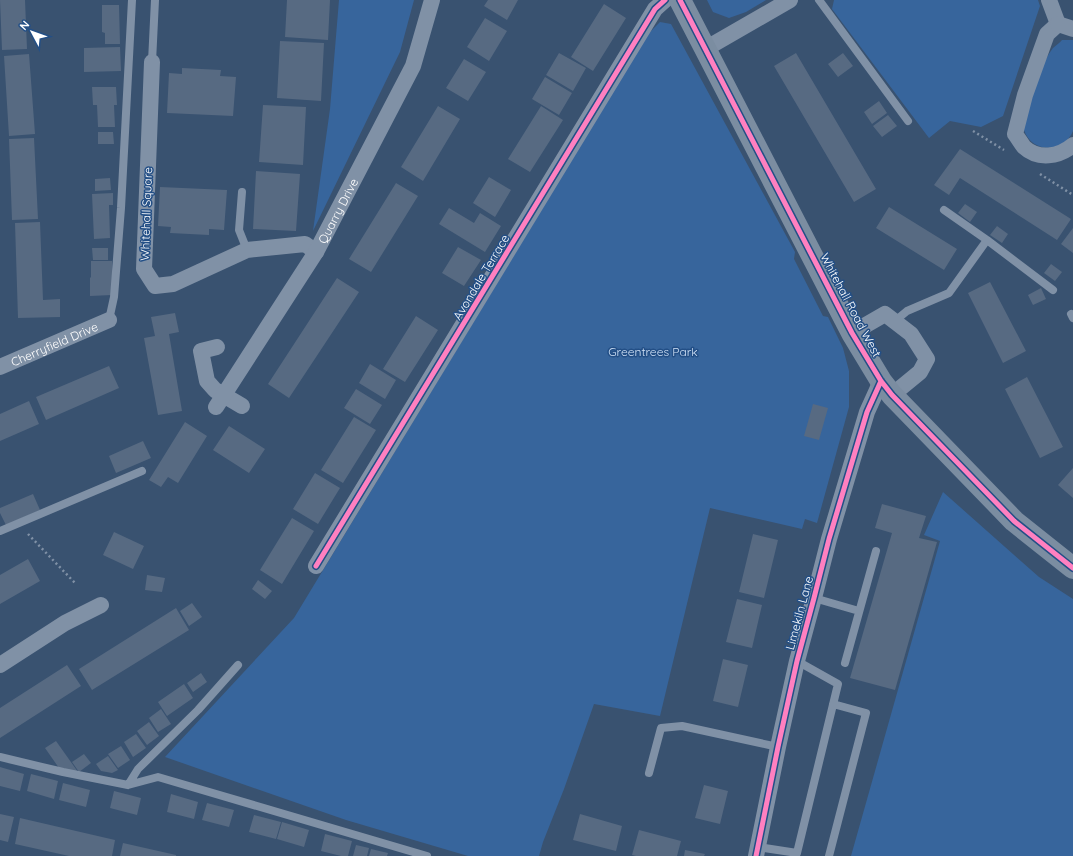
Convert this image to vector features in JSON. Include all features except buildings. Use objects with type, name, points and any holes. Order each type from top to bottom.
[{"type":"street","name":"Quarry Drive","points":[[220,401],[316,252],[413,66],[432,0]]},
{"type":"street","name":"Avondale Terrace","points":[[316,566],[655,9],[665,0]]},
{"type":"street","name":"Whitehall Road West","points":[[680,0],[852,333],[886,388],[1014,521],[1073,568]]},
{"type":"street","points":[[705,49],[790,0]]},
{"type":"street","points":[[1049,0],[1065,26],[1047,34],[1025,95],[1015,134],[1024,147],[1037,154],[1054,156],[1073,145]]},
{"type":"street","name":"Whitehall Square","points":[[152,62],[144,269],[155,286],[173,284],[247,250],[305,244],[316,252]]},
{"type":"street","points":[[852,333],[886,314],[911,334],[927,359],[920,372],[886,388]]},
{"type":"street","name":"Cherryfield Drive","points":[[0,367],[109,320]]},
{"type":"street","points":[[217,347],[201,351],[207,381],[215,390],[220,401],[242,406]]},
{"type":"street","name":"Limekiln Lane","points":[[757,851],[797,661],[829,539],[867,412],[886,388]]},
{"type":"street","points":[[0,665],[65,623],[101,604]]},
{"type":"lane","points":[[109,320],[114,297],[121,208],[132,0]]},
{"type":"lane","points":[[152,62],[155,0]]},
{"type":"lane","points":[[819,0],[908,121]]},
{"type":"lane","points":[[242,192],[239,230],[247,250]]},
{"type":"lane","points":[[944,210],[987,240],[1053,290]]},
{"type":"lane","points":[[895,321],[907,311],[948,293],[987,240]]},
{"type":"lane","points":[[0,531],[142,471]]},
{"type":"lane","points":[[844,663],[876,551]]},
{"type":"lane","points":[[814,598],[859,610]]},
{"type":"lane","points":[[757,851],[800,855],[838,684],[797,661]]},
{"type":"lane","points":[[128,785],[138,769],[198,710],[238,665]]},
{"type":"lane","points":[[828,856],[866,713],[833,704]]},
{"type":"lane","points":[[649,773],[661,728],[682,726],[778,747]]},
{"type":"lane","points":[[0,757],[128,785],[158,777],[427,856]]},
{"type":"path","points":[[18,524],[75,583]]},
{"type":"green space","points":[[339,0],[414,0],[400,52],[313,231],[330,109]]},
{"type":"green space","points":[[707,0],[766,0],[746,12],[729,18],[713,12]]},
{"type":"green space","points":[[834,0],[1038,0],[1040,6],[1003,116],[981,127],[950,121],[929,138],[832,9]]},
{"type":"green space","name":"Greentrees Park","points":[[660,22],[671,24],[795,252],[794,259],[823,316],[828,317],[843,348],[849,371],[849,407],[817,523],[805,519],[802,529],[710,508],[660,716],[594,704],[539,856],[468,856],[346,820],[165,757],[294,618],[648,34]]},
{"type":"green space","points":[[1062,40],[1073,40],[1073,131],[1063,144],[1056,147],[1041,147],[1028,138],[1023,127],[1023,118],[1046,59],[1053,48]]},
{"type":"green space","points":[[943,492],[1039,577],[1073,599],[1073,856],[851,856],[940,541],[924,535]]},
{"type":"cycle path","points":[[316,566],[655,9],[665,0]]},
{"type":"cycle path","points":[[680,0],[852,333],[881,381],[892,395],[1014,521],[1073,568]]},
{"type":"cycle path","points":[[756,856],[797,661],[829,539],[867,412],[881,381]]}]
